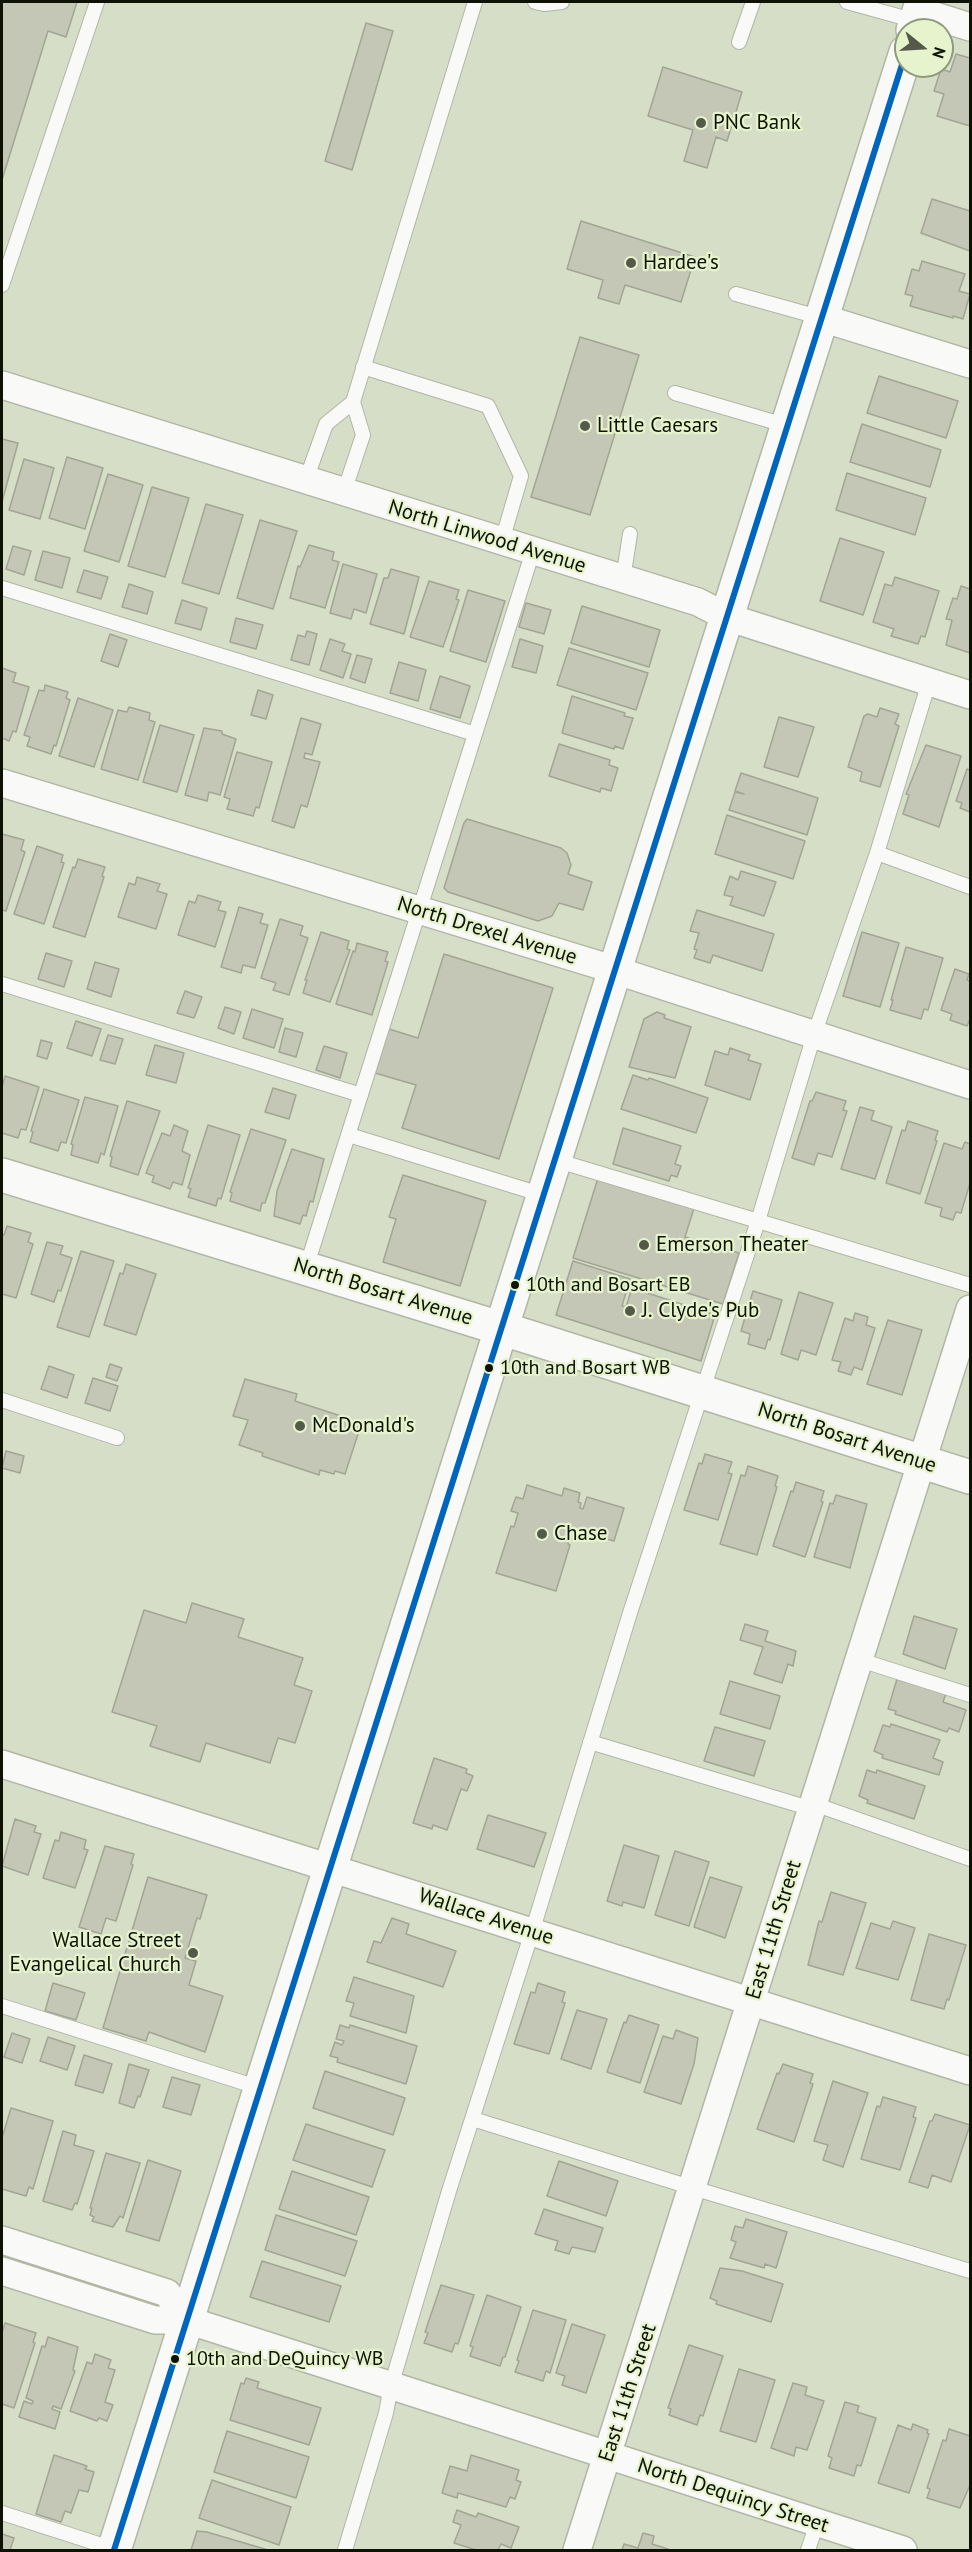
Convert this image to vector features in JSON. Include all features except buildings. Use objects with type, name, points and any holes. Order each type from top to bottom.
[{"type":"main road","points":[[114,2550],[898,78]]},
{"type":"main road","name":"North Bosart Avenue","points":[[2,1174],[970,1477]]},
{"type":"street","points":[[918,16],[970,27]]},
{"type":"street","points":[[822,318],[970,364]]},
{"type":"street","name":"North Linwood Avenue","points":[[2,385],[698,602],[727,617],[970,695]]},
{"type":"street","name":"North Drexel Avenue","points":[[2,783],[419,910],[970,1085]]},
{"type":"street","name":"East 11th Street","points":[[577,2550],[970,1309]]},
{"type":"street","name":"Wallace Avenue","points":[[2,1764],[970,2071]]},
{"type":"street","points":[[2,2240],[167,2293],[187,2320]]},
{"type":"street","name":"North Dequincy Street","points":[[2,2271],[155,2320],[187,2320],[903,2550]]},
{"type":"lane","points":[[2,285],[97,2]]},
{"type":"lane","points":[[344,492],[363,435],[353,402],[475,2]]},
{"type":"lane","points":[[535,2],[544,4],[562,2]]},
{"type":"lane","points":[[739,42],[753,2]]},
{"type":"lane","points":[[847,2],[918,16]]},
{"type":"lane","points":[[736,294],[822,318]]},
{"type":"lane","points":[[363,367],[488,406],[518,465],[521,476],[502,541]]},
{"type":"lane","points":[[675,393],[788,426]]},
{"type":"lane","points":[[306,480],[326,424],[353,402]]},
{"type":"lane","points":[[623,579],[630,534]]},
{"type":"lane","points":[[306,1268],[533,551]]},
{"type":"lane","points":[[2,588],[475,734]]},
{"type":"lane","points":[[345,2550],[386,2413],[391,2386],[630,1613],[758,1221],[814,1035],[878,853],[929,682]]},
{"type":"lane","points":[[878,853],[970,887]]},
{"type":"lane","points":[[2,984],[361,1095]]},
{"type":"lane","points":[[349,1135],[543,1195]]},
{"type":"lane","points":[[555,1159],[970,1285]]},
{"type":"lane","points":[[2,1400],[117,1438]]},
{"type":"lane","points":[[860,1660],[970,1695]]},
{"type":"lane","points":[[590,1742],[813,1807],[970,1859]]},
{"type":"lane","points":[[2,2006],[260,2088]]},
{"type":"lane","points":[[473,2118],[693,2188],[970,2271]]},
{"type":"lane","points":[[2,2513],[114,2550]]},
{"type":"lane","points":[[808,2550],[817,2523]]},
{"type":"transit line","points":[[114,2550],[898,78]]},
{"type":"place","name":"PNC Bank","points":[[701,123]]},
{"type":"place","name":"Hardee's","points":[[631,263]]},
{"type":"place","name":"Little Caesars","points":[[585,426]]},
{"type":"place","name":"Emerson Theater","points":[[644,1245]]},
{"type":"place","name":"10th and Bosart EB","points":[[515,1285]]},
{"type":"place","name":"J. Clyde's Pub","points":[[630,1311]]},
{"type":"place","name":"10th and Bosart WB","points":[[489,1368]]},
{"type":"place","name":"McDonald's","points":[[300,1426]]},
{"type":"place","name":"Chase","points":[[542,1534]]},
{"type":"place","name":"Wallace Street Evangelical Church","points":[[193,1953]]},
{"type":"place","name":"10th and DeQuincy WB","points":[[175,2359]]}]
